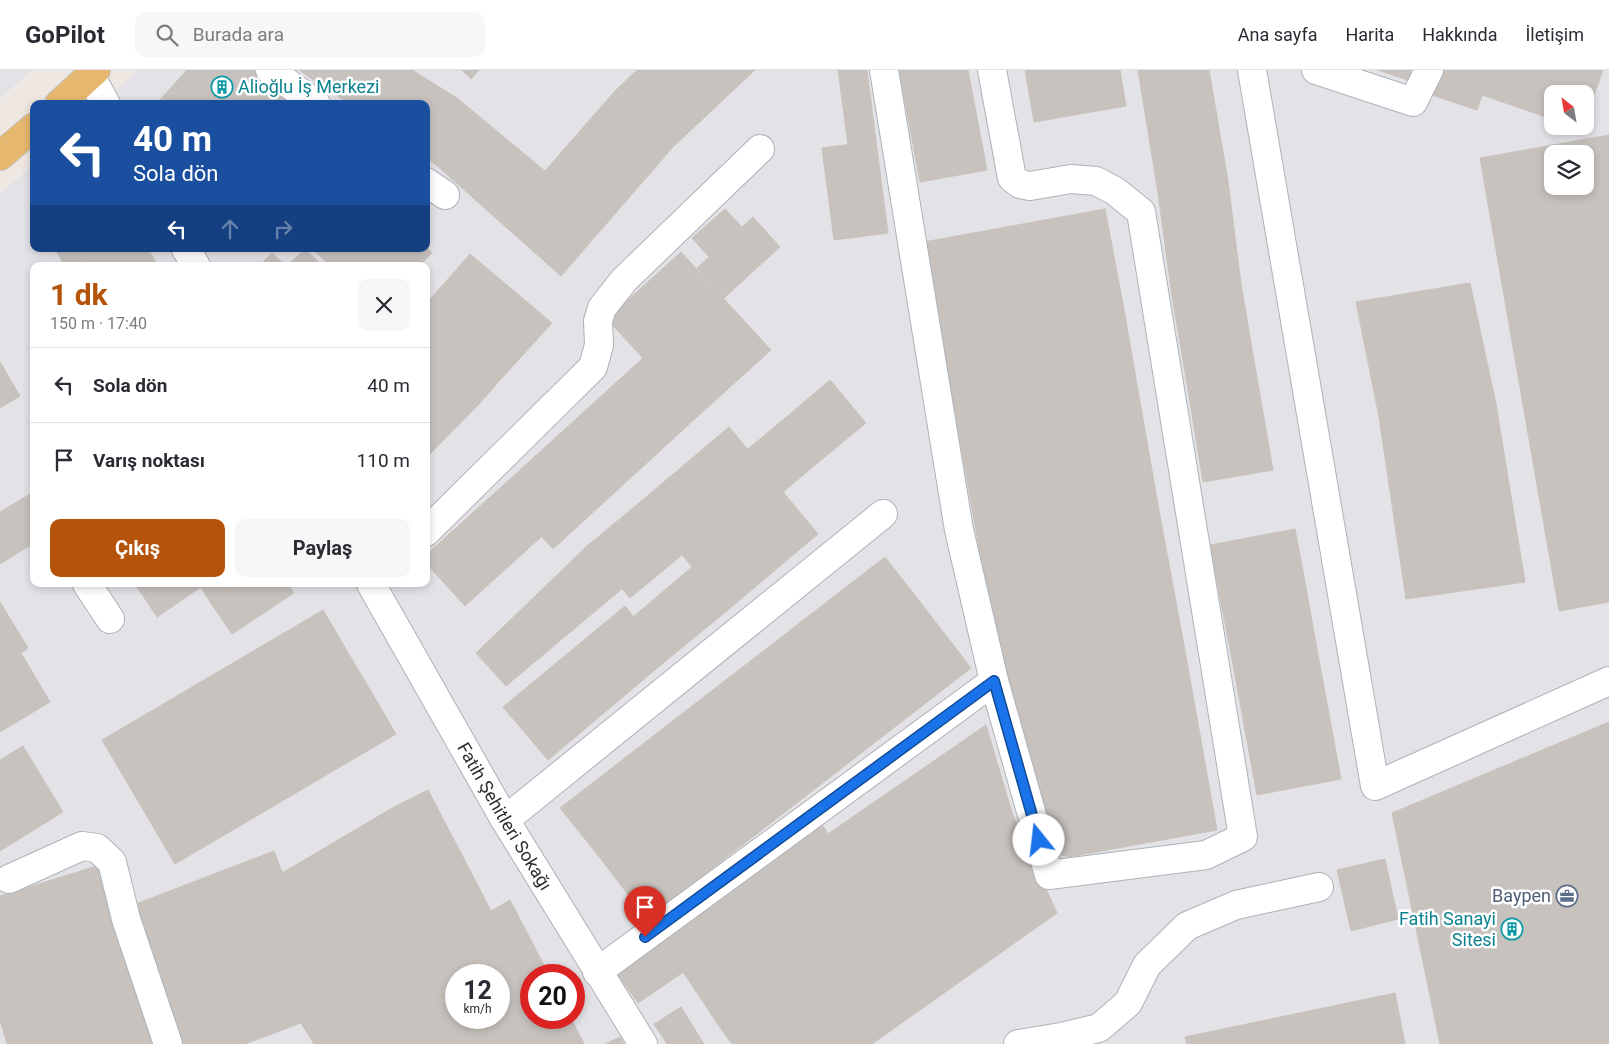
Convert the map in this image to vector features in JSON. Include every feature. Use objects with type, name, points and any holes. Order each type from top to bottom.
[{"type":"main road","points":[[63,100],[93,72]]},
{"type":"main road","points":[[0,156],[30,130]]},
{"type":"street","points":[[270,70],[311,100]]},
{"type":"street","points":[[884,70],[959,530],[994,681],[1049,875],[1206,855],[1243,837],[1141,212],[1115,191],[1096,181],[1071,179],[1030,186],[1020,184],[1012,178],[992,70]]},
{"type":"street","points":[[1252,70],[1375,786],[1609,681]]},
{"type":"street","points":[[1316,70],[1413,102],[1428,70]]},
{"type":"street","points":[[93,72],[104,100]]},
{"type":"street","points":[[430,528],[593,367],[599,345],[598,321],[602,308],[624,280],[760,149]]},
{"type":"street","points":[[504,820],[884,514]]},
{"type":"street","points":[[89,587],[110,620]]},
{"type":"street","name":"Fatih Şehitleri Sokağı","points":[[374,587],[504,820],[643,1044]]},
{"type":"street","points":[[597,972],[994,681]]},
{"type":"street","points":[[9,879],[82,846],[97,848],[112,862],[126,918],[168,1044]]},
{"type":"street","points":[[1018,1044],[1099,1028],[1128,1003],[1147,965],[1187,926],[1236,905],[1319,887]]},
{"type":"shaded area","points":[[0,70],[31,70],[0,99]]},
{"type":"shaded area","points":[[138,70],[1609,70],[1609,1044],[0,1044],[0,194],[30,168],[30,252],[430,252],[430,100],[104,100]]},
{"type":"building","name":"Alioğlu İş Merkezi","points":[[187,70],[253,70],[287,100],[160,100]]},
{"type":"building","points":[[299,70],[412,70],[457,98],[545,171],[615,91],[637,70],[755,70],[673,147],[561,276],[430,160],[430,100],[343,100]]},
{"type":"building","points":[[462,70],[479,70],[471,79]]},
{"type":"building","points":[[838,70],[867,70],[876,141],[848,145]]},
{"type":"building","points":[[899,70],[968,70],[987,170],[920,182]]},
{"type":"building","points":[[1025,70],[1120,70],[1126,106],[1034,122]]},
{"type":"building","points":[[1138,70],[1209,70],[1228,181],[1158,193]]},
{"type":"building","points":[[1378,70],[1411,70],[1408,80]]},
{"type":"building","points":[[1441,70],[1491,70],[1477,110],[1432,95]]},
{"type":"building","points":[[1491,70],[1603,70],[1594,95],[1594,85],[1544,85],[1544,116],[1482,95]]},
{"type":"building","points":[[1609,135],[1609,602],[1559,611],[1480,158],[1544,147],[1544,195],[1594,195],[1594,145],[1553,145]]},
{"type":"building","points":[[876,141],[888,233],[834,240],[822,148]]},
{"type":"building","points":[[1228,181],[1241,284],[1172,296],[1158,193]]},
{"type":"building","points":[[725,209],[742,227],[709,257],[692,238]]},
{"type":"building","points":[[1105,209],[1123,304],[941,337],[924,242]]},
{"type":"building","points":[[753,217],[780,247],[724,298],[697,268]]},
{"type":"building","points":[[430,251],[432,253],[423,262],[327,262],[315,252]]},
{"type":"building","points":[[57,252],[93,252],[74,262],[63,262]]},
{"type":"building","points":[[93,252],[150,252],[156,262],[74,262]]},
{"type":"building","points":[[302,252],[308,252],[319,262],[291,262]]},
{"type":"building","points":[[681,252],[771,350],[697,417],[607,319]]},
{"type":"building","points":[[272,253],[282,262],[263,262]]},
{"type":"building","points":[[470,254],[552,323],[501,379],[430,316],[430,299]]},
{"type":"building","points":[[1470,283],[1496,404],[1379,417],[1356,302]]},
{"type":"building","points":[[1241,284],[1257,378],[1188,390],[1172,296]]},
{"type":"building","points":[[1123,304],[1139,396],[958,429],[941,337]]},
{"type":"building","points":[[430,316],[501,379],[480,403],[430,359]]},
{"type":"building","points":[[643,358],[697,417],[553,549],[498,490]]},
{"type":"building","points":[[430,359],[480,403],[430,454]]},
{"type":"building","points":[[0,362],[20,396],[0,408]]},
{"type":"building","points":[[1257,378],[1273,470],[1203,482],[1188,390]]},
{"type":"building","points":[[830,380],[866,423],[826,456],[790,414]]},
{"type":"building","points":[[1139,396],[1158,505],[977,537],[958,429]]},
{"type":"building","points":[[1496,404],[1525,582],[1406,599],[1379,417]]},
{"type":"building","points":[[790,414],[826,456],[783,492],[748,449]]},
{"type":"building","points":[[729,427],[755,458],[664,533],[639,503]]},
{"type":"building","points":[[755,458],[783,492],[692,567],[664,533]]},
{"type":"building","points":[[498,490],[541,537],[465,606],[430,567],[430,551]]},
{"type":"building","points":[[783,492],[818,534],[728,610],[692,567]]},
{"type":"building","points":[[30,494],[30,545],[0,564],[0,512]]},
{"type":"building","points":[[639,503],[682,555],[630,598],[587,546]]},
{"type":"building","points":[[1158,505],[1184,645],[1002,677],[977,537]]},
{"type":"building","points":[[1295,529],[1301,560],[1216,576],[1210,545]]},
{"type":"building","points":[[587,546],[623,588],[506,686],[476,653]]},
{"type":"building","points":[[885,557],[917,598],[593,849],[560,808]]},
{"type":"building","points":[[1301,560],[1315,638],[1231,654],[1216,576]]},
{"type":"building","points":[[692,567],[728,610],[668,659],[633,617]]},
{"type":"building","points":[[137,587],[201,587],[157,617]]},
{"type":"building","points":[[201,587],[233,587],[210,602]]},
{"type":"building","points":[[233,587],[290,587],[294,593],[232,634],[210,602]]},
{"type":"building","points":[[917,598],[971,668],[647,919],[593,849]]},
{"type":"building","points":[[0,602],[28,648],[21,653],[50,702],[0,732]]},
{"type":"building","points":[[625,606],[668,659],[548,760],[503,707]]},
{"type":"building","points":[[323,610],[396,734],[175,864],[102,740]]},
{"type":"building","points":[[1315,638],[1341,779],[1257,795],[1231,654]]},
{"type":"building","points":[[1184,645],[1217,830],[1068,857],[1044,849],[1002,677]]},
{"type":"building","name":"Fatih Sanayi Sitesi","points":[[1609,722],[1609,1044],[1440,1044],[1392,813]]},
{"type":"building","points":[[986,725],[1013,816],[924,890],[867,807]]},
{"type":"building","points":[[23,746],[63,812],[0,851],[0,760]]},
{"type":"building","points":[[428,790],[475,880],[441,898],[394,807]]},
{"type":"building","points":[[394,807],[441,898],[319,968],[282,873]]},
{"type":"building","points":[[867,807],[924,890],[885,916],[828,834]]},
{"type":"building","points":[[1013,816],[1057,913],[872,1044],[732,1044],[721,1029],[924,890]]},
{"type":"building","points":[[822,825],[885,916],[822,960],[783,903],[745,930],[721,895]]},
{"type":"building","points":[[274,851],[335,1010],[245,1044],[181,1044],[128,907]]},
{"type":"building","points":[[1385,859],[1398,919],[1351,931],[1337,870]]},
{"type":"building","points":[[100,865],[156,1044],[7,1044],[0,1020],[0,896]]},
{"type":"building","points":[[475,880],[491,911],[510,900],[535,948],[504,964],[445,964],[445,995],[439,998],[419,960],[461,938],[441,898]]},
{"type":"building","points":[[721,895],[745,930],[638,1003],[614,969]]},
{"type":"building","points":[[441,898],[461,938],[359,991],[335,1010],[319,968]]},
{"type":"building","points":[[783,903],[822,960],[721,1029],[683,972]]},
{"type":"building","points":[[535,948],[543,964],[520,964],[520,1007],[510,1012],[510,964],[504,964]]},
{"type":"building","points":[[419,960],[445,1009],[445,1029],[455,1029],[462,1044],[386,1044],[359,991]]},
{"type":"building","points":[[359,991],[386,1044],[314,1044],[301,1023],[335,1010]]},
{"type":"building","points":[[1395,993],[1405,1044],[1187,1044],[1185,1037]]},
{"type":"building","points":[[445,995],[445,1009],[439,998]]},
{"type":"building","points":[[520,1007],[520,1029],[528,1029],[497,1044],[462,1044],[460,1038],[477,1029],[510,1029],[510,1012]]},
{"type":"building","points":[[681,1007],[704,1044],[667,1044],[654,1024]]},
{"type":"building","points":[[455,1029],[477,1029],[460,1038]]},
{"type":"building","points":[[528,1029],[576,1029],[584,1044],[497,1044]]},
{"type":"building","points":[[620,1037],[624,1044],[605,1044]]},
{"type":"place","name":"Alioğlu İş Merkezi","points":[[222,87]]},
{"type":"place","name":"Baypen","points":[[1567,896]]},
{"type":"place","name":"Fatih Sanayi Sitesi","points":[[1512,929]]},
{"type":"route","points":[[645,937],[994,681],[1039,840]]}]
